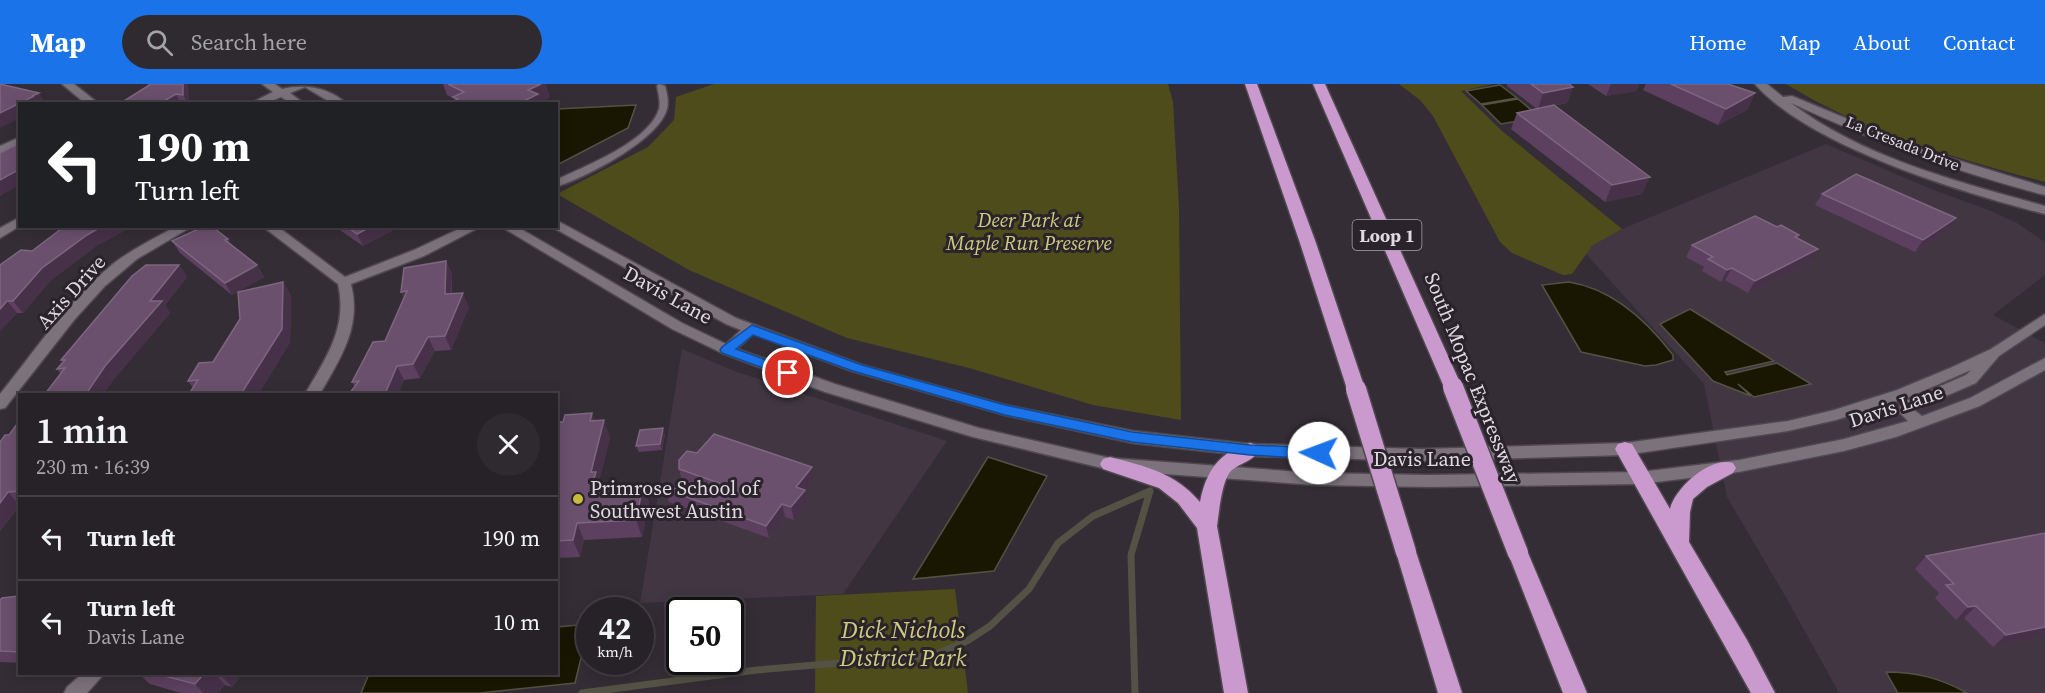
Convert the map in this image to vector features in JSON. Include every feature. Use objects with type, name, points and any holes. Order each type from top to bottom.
[{"type":"highway","points":[[1251,84],[1356,389],[1450,693]]},
{"type":"highway","name":"South Mopac Expressway","points":[[1319,84],[1453,387],[1575,693]]},
{"type":"highway","points":[[1624,449],[1763,693]]},
{"type":"highway","points":[[1236,693],[1207,526],[1211,498],[1219,473],[1223,466],[1250,450]]},
{"type":"highway","points":[[1110,464],[1163,479],[1183,495],[1207,526]]},
{"type":"highway","points":[[1679,544],[1678,512],[1684,495],[1704,479],[1726,468]]},
{"type":"main road","points":[[66,84],[93,102]]},
{"type":"main road","points":[[267,84],[297,102]]},
{"type":"main road","points":[[259,102],[303,84]]},
{"type":"main road","points":[[308,84],[339,102]]},
{"type":"main road","name":"La Cresada Drive","points":[[1760,84],[1884,141],[1935,160],[2045,191]]},
{"type":"main road","name":"La Cresada Drive","points":[[1760,84],[1801,116],[1866,148],[1943,179],[2045,210]]},
{"type":"main road","points":[[0,150],[18,141]]},
{"type":"main road","points":[[0,234],[18,222]]},
{"type":"main road","name":"Davis Lane","points":[[558,225],[731,321],[857,368],[1005,410],[1132,437],[1250,450],[1422,455],[1624,449],[1777,428],[1836,415],[1912,390],[1996,352],[2045,318]]},
{"type":"main road","name":"Axis Drive","points":[[0,404],[95,288],[118,267],[153,243],[183,228]]},
{"type":"main road","points":[[271,228],[344,282],[349,297],[349,322],[314,393]]},
{"type":"main road","points":[[344,282],[419,253],[472,228]]},
{"type":"main road","name":"Davis Lane","points":[[509,228],[677,326],[726,350],[830,388],[968,430],[1110,464],[1315,479],[1429,481],[1640,478],[1726,468],[1844,445],[1921,423],[1975,402],[2030,374],[2045,363]]},
{"type":"main road","points":[[726,350],[752,329]]},
{"type":"main road","points":[[1921,423],[1907,412],[1906,406],[1971,379],[1984,368],[1996,352]]},
{"type":"main road","points":[[74,693],[93,675]]},
{"type":"lane","points":[[558,183],[633,143],[656,126],[664,109],[661,86]]},
{"type":"shaded area","points":[[1500,85],[1517,98],[1481,104],[1466,91]]},
{"type":"shaded area","points":[[1518,99],[1540,117],[1501,124],[1482,105]]},
{"type":"shaded area","points":[[636,105],[628,128],[558,164],[558,109]]},
{"type":"shaded area","points":[[1826,144],[1931,189],[1991,211],[2017,223],[2045,242],[2045,275],[1993,315],[2045,343],[2045,693],[1839,693],[1727,497],[1704,384],[1586,254],[1592,246],[1622,229]]},
{"type":"shaded area","points":[[1569,282],[1600,292],[1628,308],[1663,342],[1673,355],[1673,360],[1645,366],[1581,352],[1542,285]]},
{"type":"shaded area","points":[[1690,309],[1774,361],[1725,372],[1727,375],[1777,363],[1811,384],[1754,397],[1738,384],[1751,396],[1713,381],[1660,324]]},
{"type":"shaded area","points":[[682,349],[737,372],[947,441],[843,594],[744,598],[666,597],[666,602],[654,602],[654,597],[641,597]]},
{"type":"shaded area","points":[[988,457],[1047,476],[994,571],[913,579]]},
{"type":"shaded area","points":[[576,625],[575,683],[480,693],[361,693],[369,675],[558,675],[558,627]]},
{"type":"shaded area","points":[[1886,672],[1928,677],[1967,693],[1898,693]]},
{"type":"green space","name":"Deer Park at Maple Run Preserve","points":[[714,84],[1168,84],[1173,102],[1179,208],[1181,420],[1093,405],[969,368],[847,338],[689,270],[558,195],[648,147],[674,120],[676,97]]},
{"type":"green space","points":[[1399,84],[1493,84],[1461,91],[1502,131],[1622,229],[1592,246],[1572,274],[1563,275],[1512,253],[1500,242],[1433,116],[1420,100]]},
{"type":"green space","points":[[1786,84],[2045,84],[2045,182],[1945,153],[1879,130],[1848,117]]},
{"type":"green space","name":"Dick Nichols District Park","points":[[955,589],[968,693],[815,693],[816,596]]},
{"type":"building","points":[[0,84],[39,93],[18,102],[0,113]]},
{"type":"building","points":[[151,84],[183,84],[183,95],[176,94],[162,102],[122,102]]},
{"type":"building","points":[[448,84],[541,84],[528,90],[538,94],[522,102],[453,102],[458,99],[453,97],[464,92]]},
{"type":"building","points":[[1531,84],[1569,84],[1573,87],[1543,93]]},
{"type":"building","points":[[1671,84],[1728,84],[1755,93],[1726,109]]},
{"type":"building","points":[[1554,105],[1650,177],[1612,185],[1517,113]]},
{"type":"building","points":[[18,144],[18,170],[0,180],[0,153]]},
{"type":"building","points":[[1856,174],[1956,218],[1923,240],[1822,194]]},
{"type":"building","points":[[1755,216],[1777,227],[1781,225],[1799,235],[1795,237],[1818,249],[1755,281],[1732,268],[1727,270],[1708,259],[1713,257],[1692,245]]},
{"type":"building","points":[[62,228],[99,228],[42,268],[13,301],[7,301],[0,309],[0,265],[21,250],[32,251]]},
{"type":"building","points":[[201,228],[214,228],[257,265],[225,283],[172,241]]},
{"type":"building","points":[[349,228],[368,228],[357,234]]},
{"type":"building","points":[[446,261],[445,294],[463,293],[445,336],[428,337],[413,364],[397,366],[385,393],[350,393],[359,381],[352,382],[373,342],[385,341],[407,291],[401,292],[404,268]]},
{"type":"building","points":[[146,265],[179,265],[150,301],[162,301],[105,366],[87,393],[46,393],[65,368],[57,369],[65,360],[61,360],[132,276]]},
{"type":"building","points":[[283,282],[282,329],[242,393],[190,393],[198,380],[188,381],[199,363],[213,362],[240,319],[238,292]]},
{"type":"building","name":"Primrose School of Southwest Austin","points":[[592,413],[590,421],[604,420],[591,472],[596,472],[591,489],[643,486],[636,520],[577,523],[573,540],[558,541],[558,422],[563,422],[565,415]]},
{"type":"building","points":[[18,423],[18,491],[8,492],[0,503],[0,442],[5,435],[9,435]]},
{"type":"building","points":[[663,428],[660,444],[636,446],[640,430]]},
{"type":"building","points":[[714,434],[812,467],[796,487],[805,490],[791,507],[782,504],[766,526],[665,489],[727,486],[679,469],[679,460],[687,451],[697,453]]},
{"type":"building","points":[[2045,533],[2045,627],[2006,635],[1976,606],[1968,607],[1946,585],[1954,584],[1926,556]]},
{"type":"building","points":[[18,596],[18,652],[0,651],[0,600]]},
{"type":"building","points":[[161,675],[203,675],[195,684]]},
{"type":"waterway","points":[[582,693],[757,670],[934,655],[967,641],[990,626],[1029,589],[1058,543],[1093,516],[1150,491],[1131,555],[1135,693]]},
{"type":"place","name":"Primrose School of Southwest Austin","points":[[578,499]]},
{"type":"route","points":[[788,373],[726,350],[752,329],[857,368],[1005,410],[1132,437],[1250,450],[1319,453]]}]
